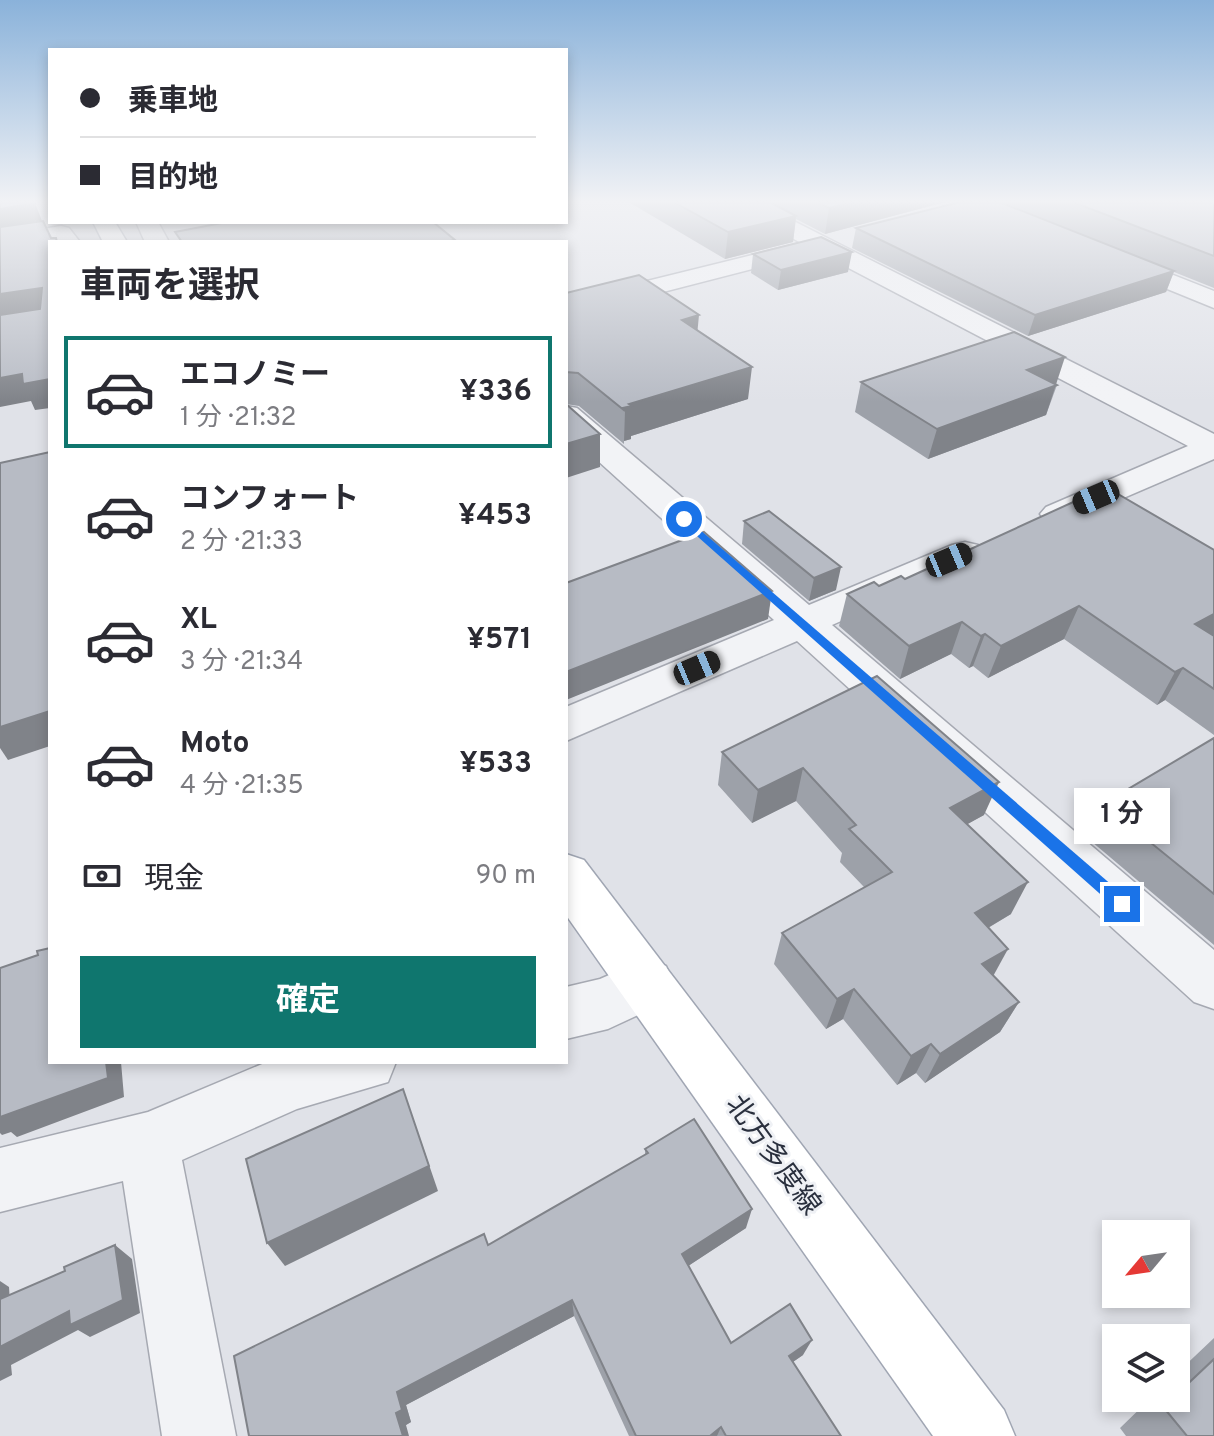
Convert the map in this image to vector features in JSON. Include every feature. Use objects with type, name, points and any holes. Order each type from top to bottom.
[{"type":"main road","name":"北方多度線","points":[[568,878],[978,1436]]},
{"type":"street","points":[[568,308],[730,268]]},
{"type":"street","points":[[867,268],[1214,447]]},
{"type":"street","points":[[1135,268],[1214,300]]},
{"type":"street","points":[[568,417],[1214,984]]},
{"type":"street","points":[[568,724],[1214,447]]},
{"type":"street","points":[[568,1013],[608,1003],[646,984]]},
{"type":"street","points":[[0,1180],[148,1143],[292,1081],[359,1064]]},
{"type":"street","points":[[148,1143],[199,1436]]},
{"type":"building","points":[[0,268],[48,268],[48,379],[23,384],[22,374],[0,378],[0,315],[40,309],[42,288],[0,294]]},
{"type":"building","points":[[938,268],[1166,268],[1174,271],[1035,315]]},
{"type":"building","points":[[639,275],[699,315],[682,320],[752,367],[629,404],[632,406],[623,408],[625,411],[578,373],[568,372],[568,293]]},
{"type":"building","points":[[1014,332],[1065,357],[1027,370],[1057,385],[937,429],[861,382]]},
{"type":"building","points":[[568,406],[600,434],[568,443]]},
{"type":"building","points":[[48,452],[48,712],[0,727],[0,463]]},
{"type":"building","points":[[1106,487],[1214,550],[1214,614],[1195,624],[1214,636],[1214,689],[1183,668],[1175,672],[1079,606],[1001,646],[962,622],[909,646],[847,594],[874,582],[879,586],[901,576],[905,579]]},
{"type":"building","points":[[769,511],[841,567],[814,578],[744,521]]},
{"type":"building","points":[[704,532],[772,591],[568,671],[568,582]]},
{"type":"building","points":[[877,676],[999,782],[950,808],[1028,882],[975,913],[1008,949],[982,964],[1019,1002],[940,1054],[931,1044],[911,1056],[854,989],[837,999],[782,933],[892,872],[849,829],[856,825],[803,768],[758,790],[722,752]]},
{"type":"building","points":[[1214,738],[1214,894],[1103,804]]},
{"type":"building","points":[[48,948],[48,1064],[106,1064],[108,1078],[0,1117],[0,968],[38,955],[37,951]]},
{"type":"building","points":[[403,1089],[429,1166],[267,1243],[246,1159]]},
{"type":"building","points":[[694,1119],[752,1209],[682,1254],[731,1343],[790,1304],[812,1340],[789,1356],[841,1436],[726,1436],[721,1427],[710,1436],[636,1436],[572,1300],[397,1392],[402,1410],[396,1413],[403,1436],[249,1436],[234,1356],[484,1234],[488,1245],[648,1153],[645,1149]]},
{"type":"building","points":[[115,1245],[123,1300],[70,1325],[69,1311],[0,1347],[0,1299]]},
{"type":"building","points":[[1214,1359],[1214,1436],[1187,1436],[1167,1412],[1190,1412],[1190,1382]]},
{"type":"route","points":[[684,519],[1122,904]]}]
